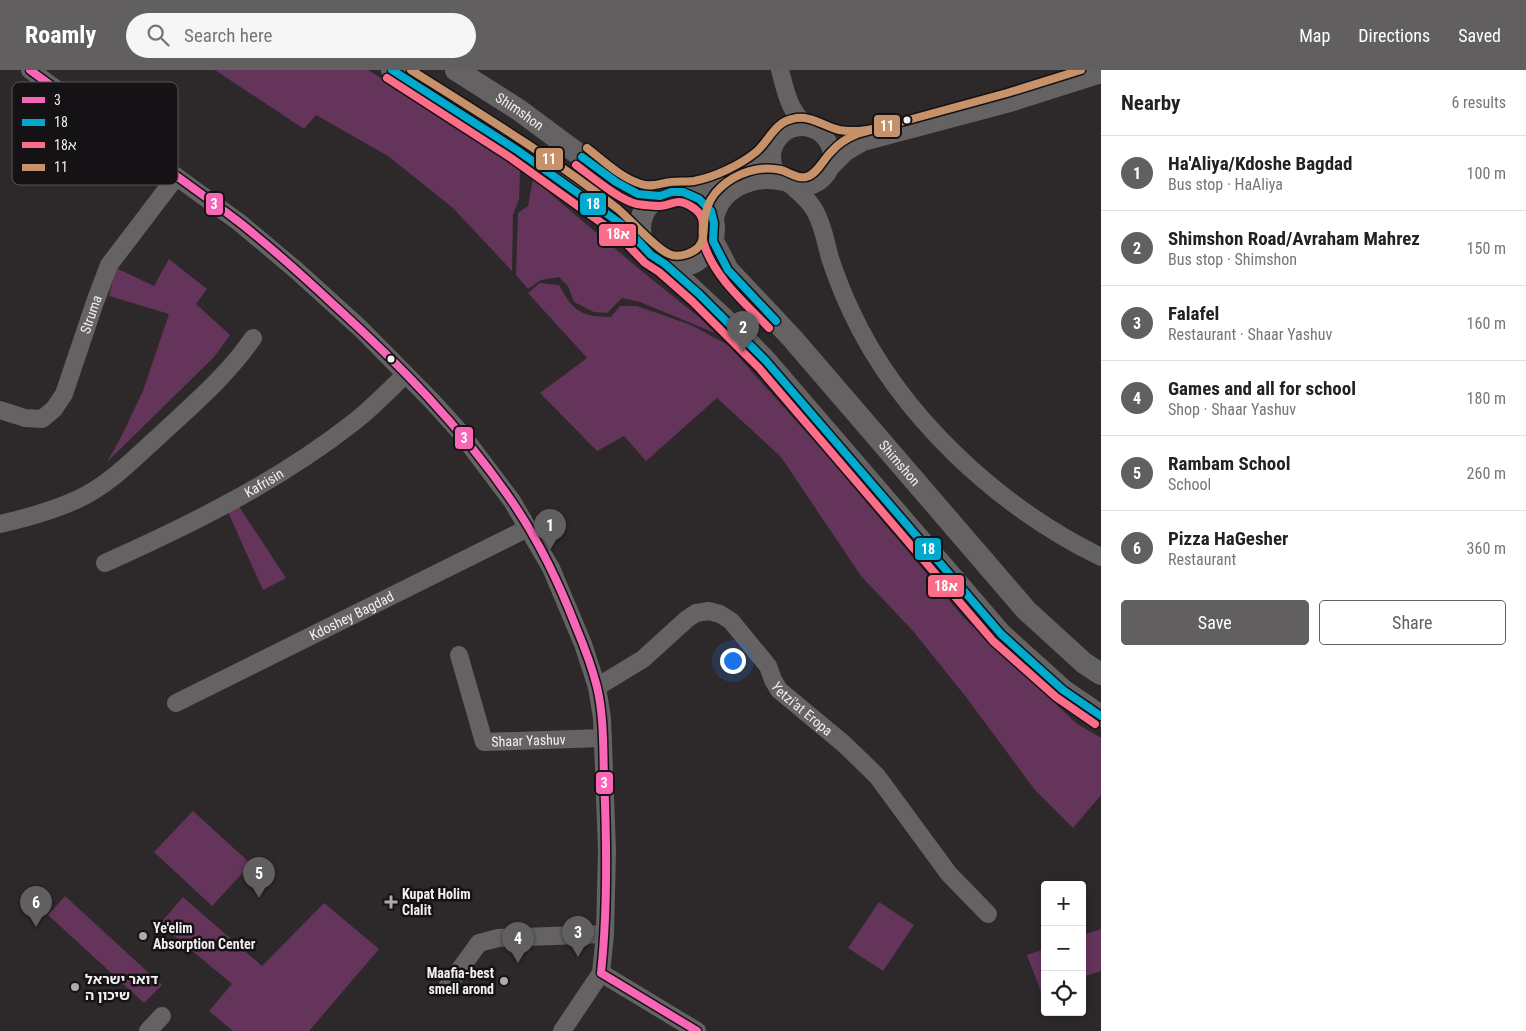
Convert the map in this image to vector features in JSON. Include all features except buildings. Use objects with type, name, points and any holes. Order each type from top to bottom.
[{"type":"main road","points":[[392,70],[449,105],[595,205],[624,226],[651,255],[666,264],[766,361],[1001,634],[1063,690],[1101,716]]},
{"type":"main road","name":"Shimshon","points":[[456,70],[519,110],[616,182],[638,194],[660,196]]},
{"type":"main road","points":[[644,246],[640,235],[642,217],[647,207],[660,196],[671,192],[683,192],[704,202],[711,212],[714,232],[708,251],[694,262],[683,266],[666,264]]},
{"type":"main road","name":"Shimshon","points":[[714,232],[728,270],[792,338],[1026,610],[1084,662],[1101,674]]},
{"type":"street","points":[[30,70],[46,82]]},
{"type":"street","points":[[780,70],[788,100],[798,118],[818,132],[831,148],[832,157],[829,171],[820,192],[818,216]]},
{"type":"street","points":[[714,232],[718,208],[728,194],[741,185],[763,179],[802,188],[812,186],[820,182],[846,152],[863,142],[1010,103],[1101,74]]},
{"type":"street","points":[[788,100],[788,120],[772,157],[773,167],[778,175],[806,198],[818,216],[833,266],[851,311],[873,352],[897,388],[924,422],[983,479],[1016,504],[1084,548],[1101,556]]},
{"type":"street","points":[[683,192],[714,186],[760,162],[788,130],[797,128],[818,132],[843,141],[863,142]]},
{"type":"street","points":[[178,178],[240,224],[296,270],[361,329],[432,401],[460,432],[512,501],[551,568],[567,603],[597,687],[602,718],[607,850],[605,934],[600,973],[562,1031]]},
{"type":"street","name":"Struma","points":[[0,410],[25,418],[42,419],[54,409],[64,394],[109,266],[170,185]]},
{"type":"street","points":[[0,524],[43,513],[78,499],[111,479],[209,390],[243,353],[253,338]]},
{"type":"street","name":"Kafrisin","points":[[105,563],[177,531],[292,466],[355,421],[405,375]]},
{"type":"street","name":"Kdoshey Bagdad","points":[[176,703],[528,528]]},
{"type":"street","name":"Yetzi'at Eropa","points":[[597,687],[643,659],[696,613],[709,611],[720,614],[731,621],[768,666],[772,680],[779,690],[844,744],[877,776],[949,874],[988,914]]},
{"type":"street","name":"Shaar Yashuv","points":[[459,656],[484,742],[603,738]]},
{"type":"street","points":[[447,987],[480,943],[488,940],[605,934]]},
{"type":"street","points":[[600,973],[697,1031]]},
{"type":"street","points":[[148,1031],[162,1016]]},
{"type":"shaded area","points":[[215,70],[368,70],[470,133],[520,171],[519,199],[513,215],[512,271],[453,208],[388,156],[316,115],[304,129]]},
{"type":"shaded area","points":[[533,179],[700,318],[715,333],[640,302],[622,298],[607,313],[594,312],[574,302],[568,286],[559,277],[541,280],[528,289],[516,275],[518,213],[528,206]]},
{"type":"shaded area","points":[[169,259],[207,289],[196,304],[230,335],[214,357],[107,462],[143,391],[169,314],[109,296],[116,268],[154,286]]},
{"type":"shaded area","points":[[540,283],[559,285],[574,307],[585,314],[611,317],[620,306],[637,306],[691,325],[728,345],[823,451],[964,618],[1076,723],[1101,738],[1101,795],[1073,828],[1035,790],[966,697],[913,631],[861,576],[781,457],[717,398],[646,461],[624,436],[597,451],[540,393],[587,358],[528,293]]},
{"type":"shaded area","points":[[238,505],[286,578],[263,590],[228,512]]},
{"type":"shaded area","points":[[193,811],[251,864],[212,906],[154,852]]},
{"type":"shaded area","points":[[65,896],[162,985],[144,1003],[48,915]]},
{"type":"shaded area","points":[[183,897],[262,966],[324,903],[379,949],[309,1031],[233,1031],[209,1011],[232,984],[160,924]]},
{"type":"shaded area","points":[[879,902],[914,925],[883,971],[848,948]]},
{"type":"shaded area","points":[[1101,929],[1101,971],[1086,976],[1086,971],[1086,934]]},
{"type":"shaded area","points":[[1041,950],[1041,992],[1027,955]]},
{"type":"transit line","name":"3","points":[[30,70],[47,82]]},
{"type":"transit line","name":"18","points":[[392,70],[517,150],[624,226],[651,255],[665,264],[699,294],[766,361],[1001,634],[1063,690],[1101,716]]},
{"type":"transit line","name":"11","points":[[411,70],[568,172],[618,209],[657,246],[674,256],[687,254],[698,247],[703,238],[707,208],[715,193],[727,182],[741,174],[757,169],[773,169],[799,177],[810,176],[837,146],[857,134],[1007,93],[1081,70]]},
{"type":"transit line","name":"18א","points":[[387,78],[511,158],[617,234],[645,263],[659,272],[692,301],[759,368],[993,641],[1056,697],[1095,724]]},
{"type":"transit line","name":"11","points":[[587,148],[627,178],[641,184],[652,185],[694,181],[727,170],[756,152],[776,128],[792,119],[811,119],[845,131],[862,131],[885,126]]},
{"type":"transit line","name":"18","points":[[582,157],[616,182],[638,194],[660,196],[671,192],[683,192],[699,199],[711,211],[714,223],[713,241],[728,270],[776,321]]},
{"type":"transit line","name":"18א","points":[[576,165],[605,187],[630,202],[660,206],[682,202],[697,211],[701,215],[703,224],[704,244],[715,268],[741,300],[769,328]]},
{"type":"transit line","name":"3","points":[[178,177],[239,222],[299,273],[405,373],[450,422],[492,473],[521,515],[539,546],[562,594],[588,657],[601,709],[606,851],[606,900],[601,973]]},
{"type":"transit line","name":"3","points":[[601,973],[697,1031]]},
{"type":"place","name":"Shimshon Road/Avraham Mahrez","points":[[743,352]]},
{"type":"place","name":"Ha'Aliya/Kdoshe Bagdad","points":[[550,550]]},
{"type":"place","name":"Rambam School","points":[[259,898]]},
{"type":"place","name":"Kupat Holim Clalit","points":[[391,902]]},
{"type":"place","name":"Pizza HaGesher","points":[[36,927]]},
{"type":"place","name":"Ye'elim Absorption Center","points":[[143,936]]},
{"type":"place","name":"Falafel","points":[[578,957]]},
{"type":"place","name":"Games and all for school","points":[[518,963]]},
{"type":"place","name":"Maafia-best smell arond","points":[[504,981]]},
{"type":"place","name":"דואר ישראל שיכון ה","points":[[75,987]]}]
